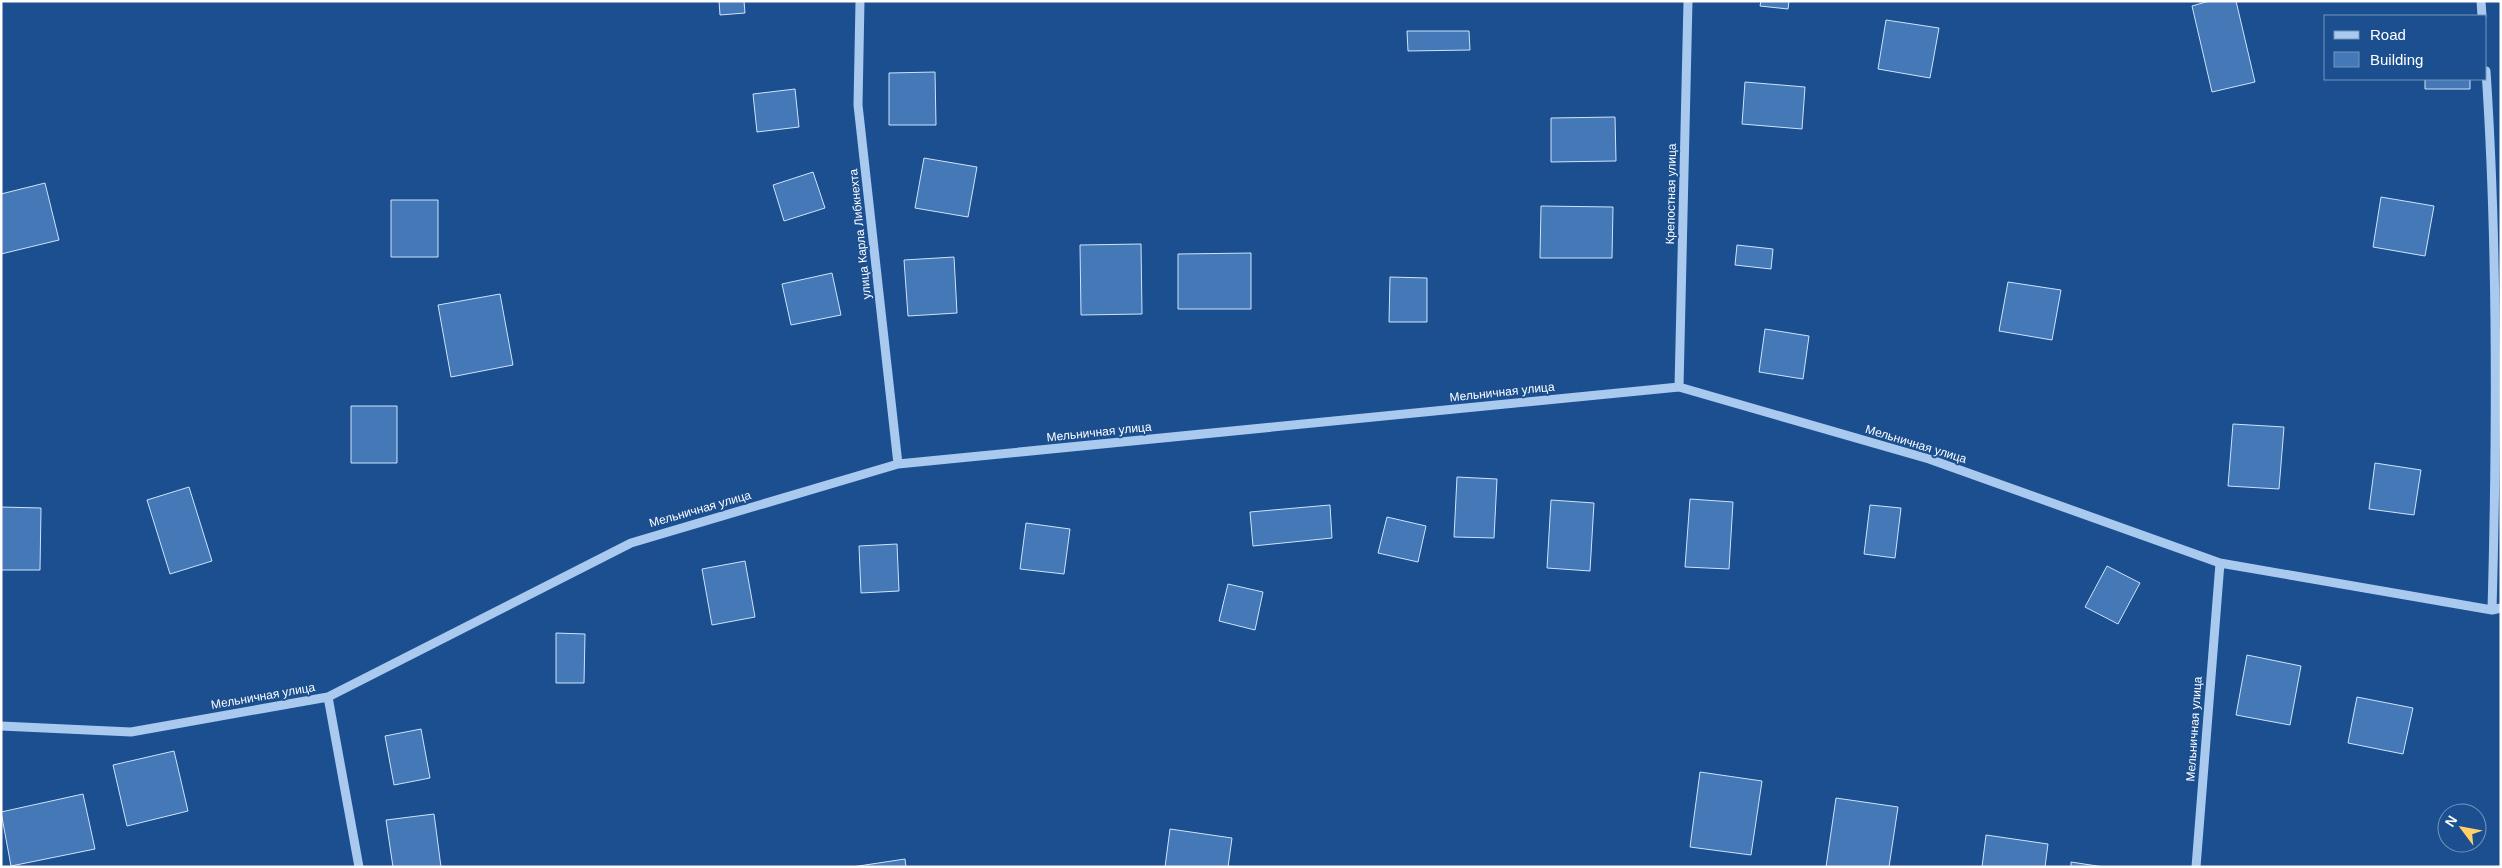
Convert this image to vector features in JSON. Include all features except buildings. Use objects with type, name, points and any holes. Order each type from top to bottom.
[{"type":"street","name":"улица Карла Либкнехта","points":[[860,1],[858,105],[898,464]]},
{"type":"street","name":"Крепостная улица","points":[[1679,387],[1688,1]]},
{"type":"street","points":[[2481,1],[2482,15]]},
{"type":"street","points":[[2487,80],[2491,141],[2496,609]]},
{"type":"street","name":"Мельничная улица","points":[[1,726],[131,732],[328,697],[631,543],[898,464],[1679,387],[1929,459],[2220,562],[2496,609]]},
{"type":"street","name":"Мельничная улица","points":[[2196,867],[2220,562]]},
{"type":"street","points":[[328,697],[359,867]]}]
